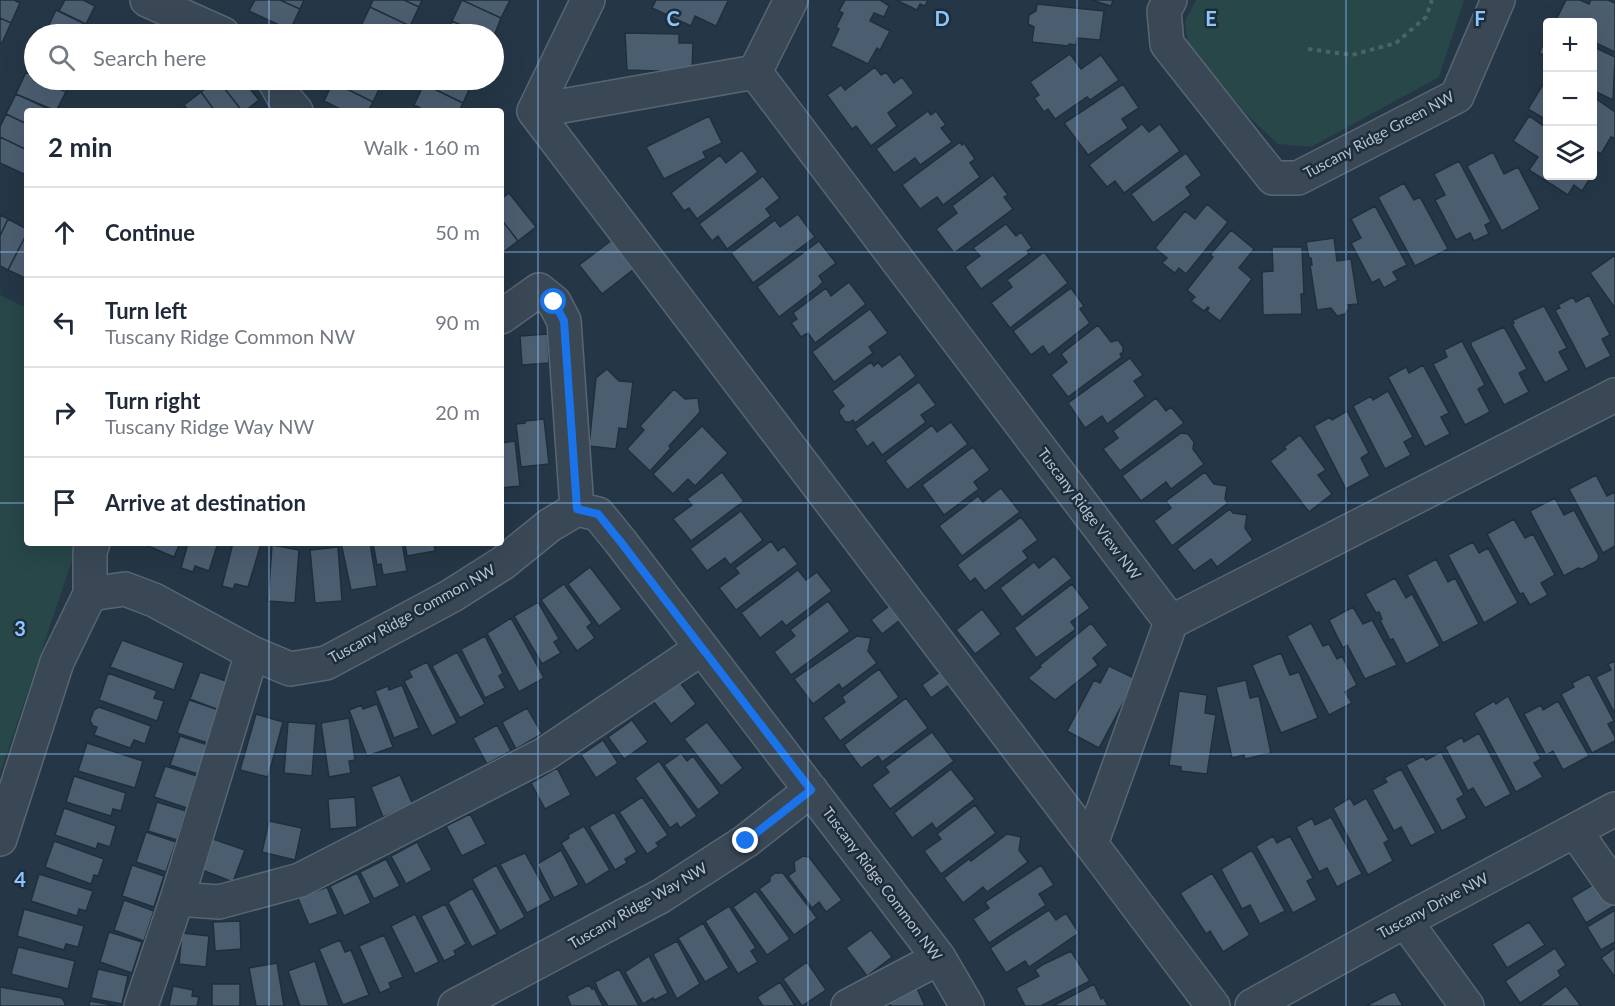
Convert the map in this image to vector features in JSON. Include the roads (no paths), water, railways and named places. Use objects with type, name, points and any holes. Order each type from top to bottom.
[{"type":"street","points":[[147,0],[201,24]]},
{"type":"street","points":[[534,111],[588,0]]},
{"type":"street","points":[[534,111],[755,72],[791,0]]},
{"type":"street","name":"Tuscany Ridge Green NW","points":[[1170,0],[1164,11],[1167,44],[1273,178],[1298,178],[1457,96],[1498,0]]},
{"type":"street","name":"Tuscany Ridge View NW","points":[[755,72],[1171,622]]},
{"type":"street","points":[[280,90],[293,108]]},
{"type":"street","points":[[534,111],[1213,1006]]},
{"type":"street","points":[[504,315],[539,290],[554,302],[564,321],[577,509]]},
{"type":"street","points":[[1091,844],[1171,622],[1615,395]]},
{"type":"street","name":"Tuscany Ridge Common NW","points":[[90,594],[125,589],[154,600],[252,653],[290,669],[326,663],[451,596],[503,563],[550,525],[577,509],[598,514],[939,958],[966,1006]]},
{"type":"street","points":[[0,839],[57,662],[90,594],[92,546]]},
{"type":"street","points":[[177,899],[219,902],[300,880],[545,754],[702,648]]},
{"type":"street","points":[[141,1006],[177,899],[252,653]]},
{"type":"street","name":"Tuscany Ridge Way NW","points":[[456,1006],[661,896],[746,841],[811,790]]},
{"type":"street","name":"Tuscany Drive NW","points":[[1252,1006],[1615,809]]},
{"type":"street","points":[[1575,831],[1615,888]]},
{"type":"street","points":[[1405,921],[1467,1006]]},
{"type":"street","points":[[848,1006],[939,958]]}]
